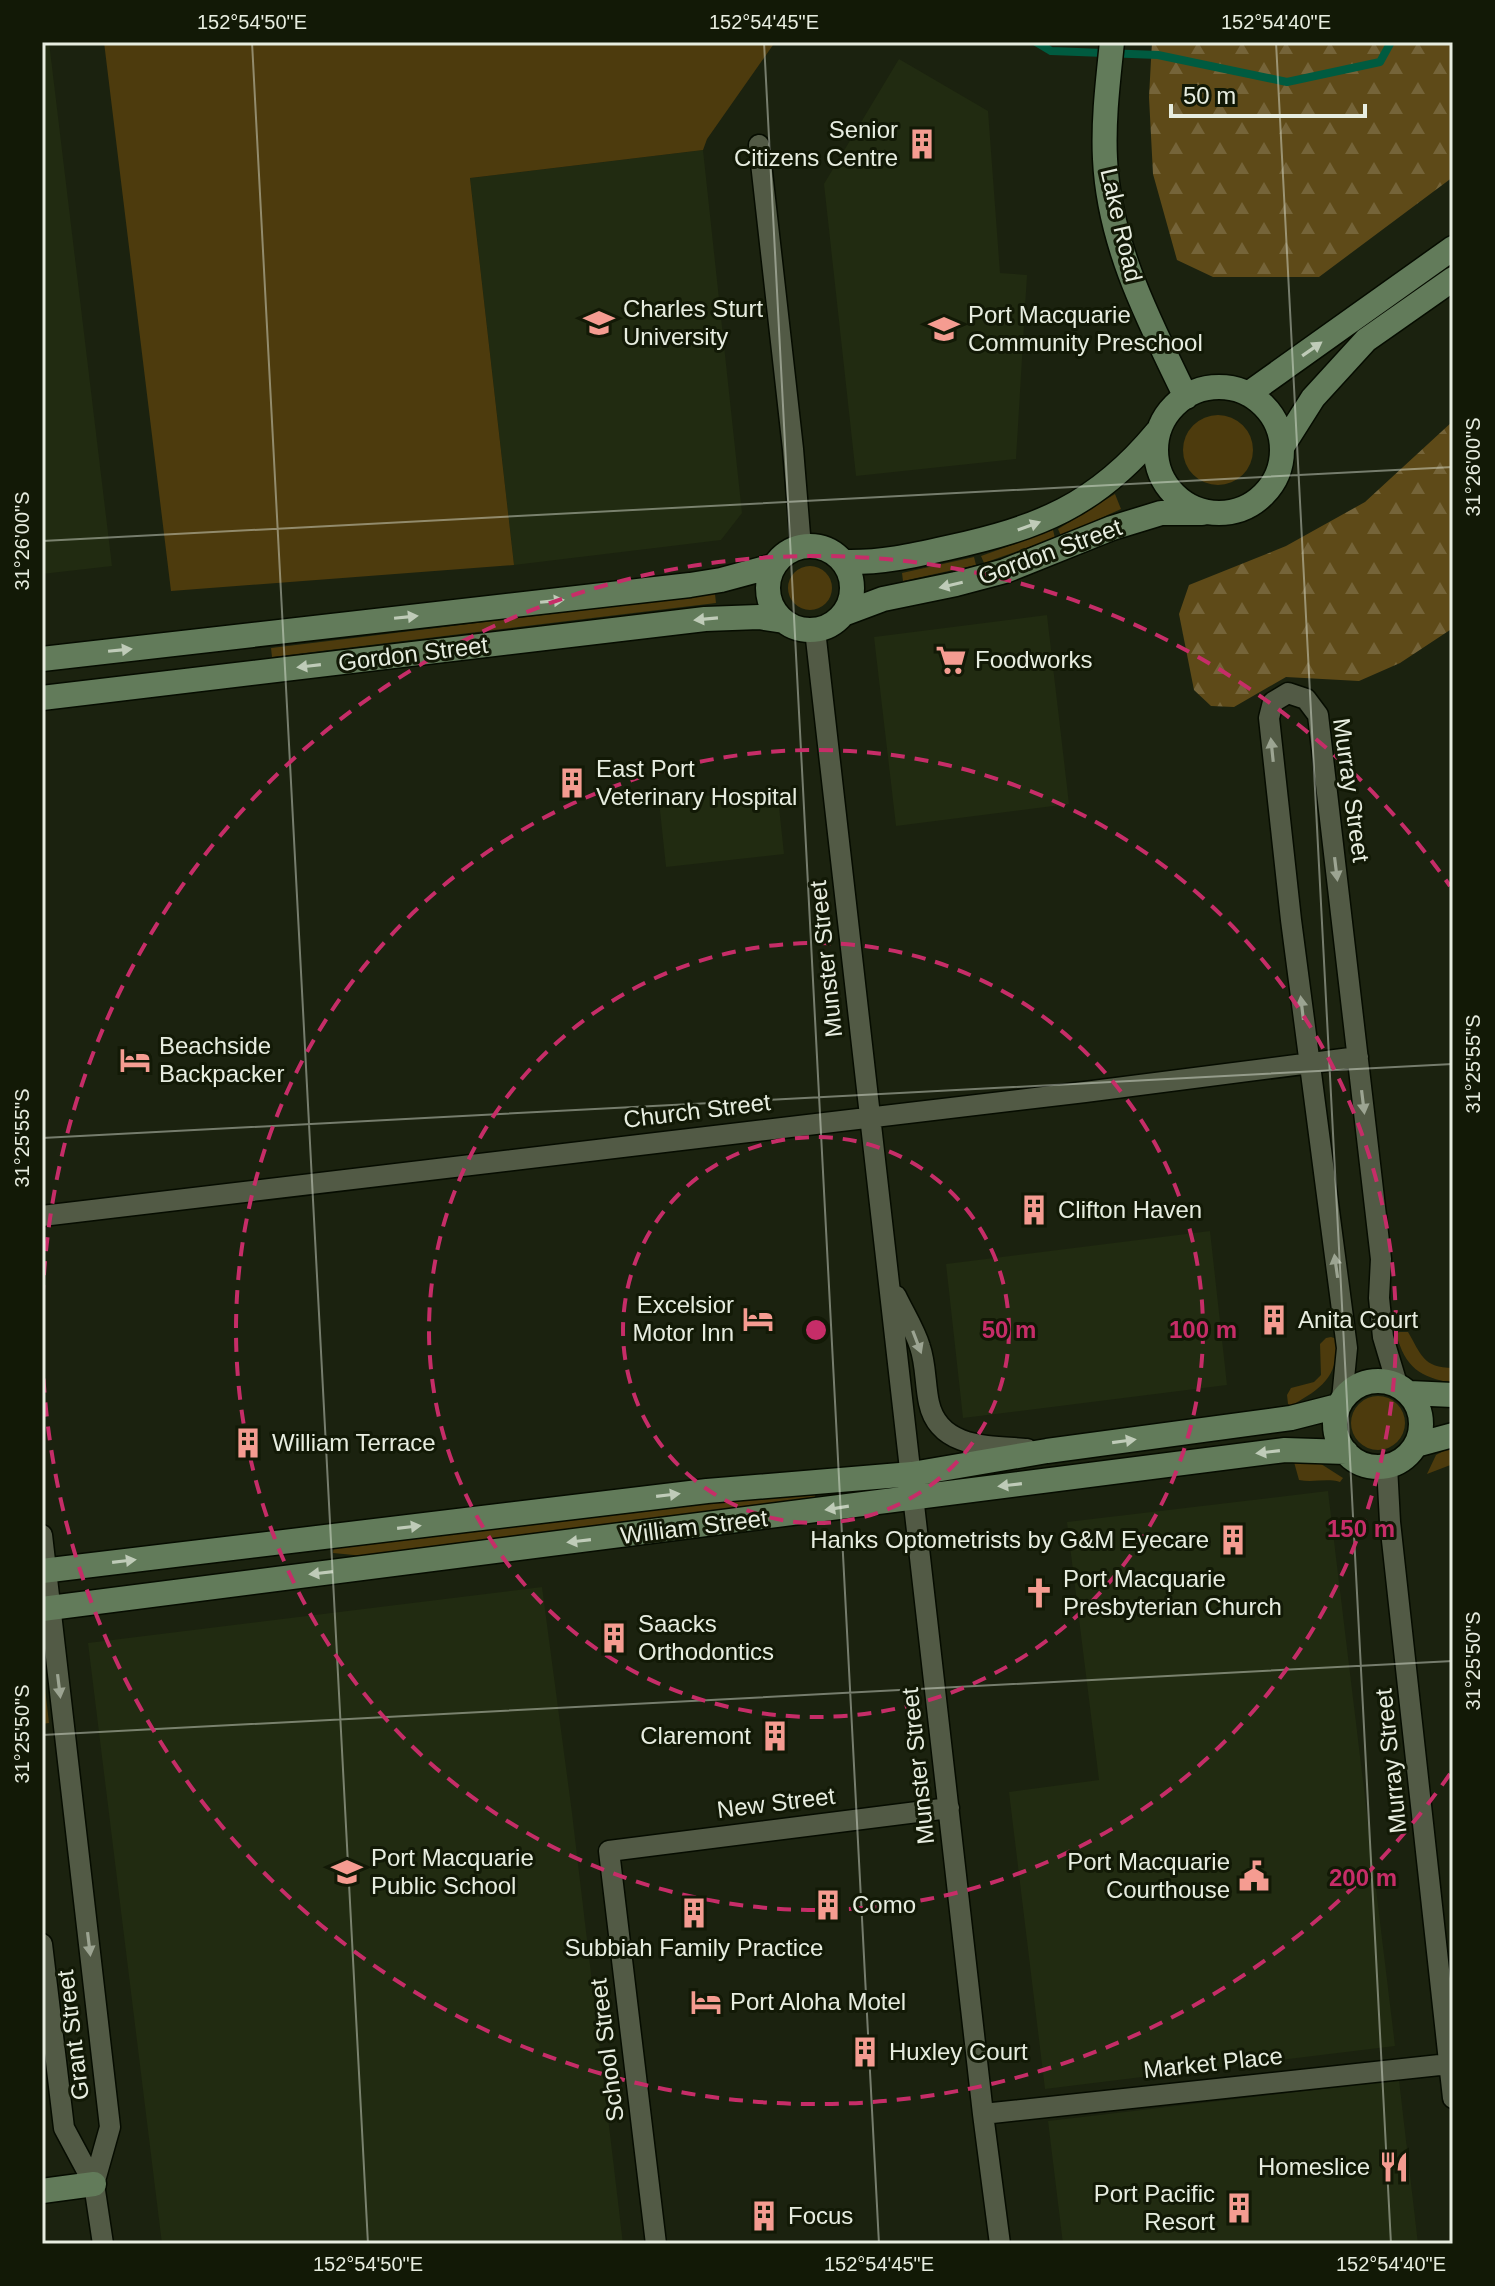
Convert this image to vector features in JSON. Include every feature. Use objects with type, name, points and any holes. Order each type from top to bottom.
[{"type":"main road","name":"Lake Road","points":[[1112,42],[1106,102],[1105,161],[1122,250],[1134,287],[1186,397]]},
{"type":"main road","points":[[1248,394],[1453,248]]},
{"type":"main road","points":[[1282,447],[1313,398],[1366,340],[1453,279]]},
{"type":"main road","points":[[1206,388],[1226,388],[1248,394],[1265,407],[1277,425],[1282,447],[1280,466],[1271,486],[1256,502],[1235,511],[1212,513],[1191,507],[1173,494],[1161,476],[1156,454],[1157,432],[1169,411],[1186,397],[1206,388]]},
{"type":"main road","name":"Gordon Street","points":[[844,562],[894,561],[1035,525],[1109,482],[1157,432]]},
{"type":"main road","name":"Gordon Street","points":[[843,614],[883,599],[1005,571],[1112,528],[1161,513],[1212,513]]},
{"type":"main road","points":[[801,547],[827,549],[844,562],[850,575],[852,591],[843,614],[831,624],[815,630],[797,628],[784,621],[773,610],[768,597],[768,580],[773,566],[785,553],[801,547]]},
{"type":"main road","name":"Gordon Street","points":[[42,659],[690,585],[773,566]]},
{"type":"main road","name":"Gordon Street","points":[[42,698],[705,619],[759,617],[784,621]]},
{"type":"main road","name":"William Street","points":[[46,1609],[824,1510],[1047,1451],[1291,1418],[1340,1402],[1361,1384],[1385,1381],[1403,1389],[1453,1395]]},
{"type":"main road","points":[[1387,1466],[1399,1462],[1416,1445],[1421,1432],[1417,1404],[1403,1389]]},
{"type":"main road","points":[[1340,1402],[1335,1426],[1338,1440],[1346,1452]]},
{"type":"main road","points":[[1416,1445],[1453,1435]]},
{"type":"main road","name":"William Street","points":[[44,1571],[707,1491],[913,1485],[1285,1450],[1346,1452],[1365,1465],[1387,1466]]},
{"type":"main road","points":[[42,2191],[94,2184]]},
{"type":"street","points":[[759,145],[801,547]]},
{"type":"street","name":"Munster Street","points":[[815,630],[1000,2244]]},
{"type":"street","name":"Murray Street","points":[[1340,1402],[1347,1348],[1309,1063],[1269,718],[1273,702],[1288,693],[1306,699],[1318,715],[1381,1259],[1379,1298],[1383,1337],[1403,1389]]},
{"type":"street","name":"Church Street","points":[[42,1216],[1358,1057]]},
{"type":"street","name":"Munster Street","points":[[889,1282],[921,1348],[930,1406],[937,1423],[947,1434],[961,1441],[1047,1451]]},
{"type":"street","name":"Murray Street","points":[[1387,1466],[1390,1522],[1453,2098]]},
{"type":"street","name":"Grant Street","points":[[42,1535],[46,1609],[110,2127],[94,2184]]},
{"type":"street","name":"New Street","points":[[609,1851],[949,1808]]},
{"type":"street","name":"School Street","points":[[609,1851],[656,2244]]},
{"type":"street","name":"Grant Street","points":[[42,1944],[64,2128],[94,2184]]},
{"type":"street","name":"Market Place","points":[[983,2114],[1449,2064]]},
{"type":"street","points":[[94,2184],[103,2244]]},
{"type":"shaded area","points":[[42,42],[49,42],[112,566],[42,574]]},
{"type":"shaded area","points":[[104,42],[771,42],[773,45],[707,139],[703,150],[470,178],[514,565],[171,591]]},
{"type":"shaded area","points":[[899,59],[988,111],[1000,273],[1027,275],[1016,459],[856,476],[824,184]]},
{"type":"shaded area","points":[[703,150],[742,513],[721,540],[514,565],[470,178]]},
{"type":"shaded area","points":[[1218,415],[1243,425],[1253,450],[1243,475],[1218,485],[1193,475],[1183,450],[1193,425]]},
{"type":"shaded area","points":[[1115,494],[1121,509],[1061,536],[1058,529]]},
{"type":"shaded area","points":[[1053,530],[1055,538],[984,563],[981,556]]},
{"type":"shaded area","points":[[974,557],[976,565],[903,581],[902,573]]},
{"type":"shaded area","points":[[810,566],[826,572],[832,588],[826,604],[810,610],[794,604],[788,588],[794,572]]},
{"type":"shaded area","points":[[715,594],[716,603],[272,657],[271,648]]},
{"type":"shaded area","points":[[1047,615],[1069,804],[896,826],[874,637]]},
{"type":"shaded area","points":[[777,788],[784,854],[666,867],[659,801]]},
{"type":"shaded area","points":[[1210,1231],[1227,1385],[963,1418],[946,1264]]},
{"type":"shaded area","points":[[1408,1332],[1429,1362],[1453,1368],[1453,1383],[1431,1378],[1409,1363],[1396,1334]]},
{"type":"shaded area","points":[[1331,1337],[1337,1339],[1337,1352],[1331,1373],[1319,1387],[1291,1406],[1287,1395],[1291,1388],[1314,1382],[1321,1375],[1320,1344]]},
{"type":"shaded area","points":[[1378,1396],[1397,1404],[1405,1423],[1397,1442],[1378,1450],[1359,1442],[1351,1423],[1359,1404]]},
{"type":"shaded area","points":[[1453,1446],[1453,1464],[1427,1474],[1436,1455]]},
{"type":"shaded area","points":[[1294,1462],[1318,1462],[1343,1478],[1340,1482],[1299,1480]]},
{"type":"shaded area","points":[[1328,1491],[1395,2046],[1045,2089],[1009,1792],[1099,1780],[1067,1522]]},
{"type":"shaded area","points":[[815,1495],[816,1502],[364,1556],[333,1553],[334,1545],[704,1501]]},
{"type":"shaded area","name":"Port Macquarie Public School","points":[[542,1587],[623,2244],[162,2244],[88,1643]]},
{"type":"shaded area","points":[[42,1662],[49,1723],[42,1724]]},
{"type":"shaded area","name":"Port Pacific Resort","points":[[1399,2080],[1418,2244],[1063,2244],[1048,2121]]},
{"type":"green space","points":[[1152,42],[1453,42],[1453,177],[1319,277],[1213,277],[1177,260],[1153,174],[1149,97]]},
{"type":"green space","points":[[1453,421],[1453,628],[1400,663],[1359,681],[1286,677],[1234,707],[1211,706],[1194,690],[1179,614],[1189,585],[1286,546],[1365,502]]},
{"type":"waterway","points":[[1036,42],[1051,51],[1158,55],[1287,82],[1380,62],[1391,42]]},
{"type":"place","name":"Senior Citizens Centre","points":[[922,144]]},
{"type":"place","name":"Charles Sturt University","points":[[599,323]]},
{"type":"place","name":"Port Macquarie Community Preschool","points":[[944,329]]},
{"type":"place","name":"Foodworks","points":[[951,660]]},
{"type":"place","name":"East Port Veterinary Hospital","points":[[572,783]]},
{"type":"place","name":"Beachside Backpacker","points":[[135,1060]]},
{"type":"place","name":"Clifton Haven","points":[[1034,1210]]},
{"type":"place","name":"Excelsior Motor Inn","points":[[758,1319]]},
{"type":"place","name":"Anita Court","points":[[1274,1320]]},
{"type":"place","name":"William Terrace","points":[[248,1443]]},
{"type":"place","name":"Hanks Optometrists by G&M Eyecare","points":[[1233,1540]]},
{"type":"place","name":"Port Macquarie Presbyterian Church","points":[[1039,1593]]},
{"type":"place","name":"Saacks Orthodontics","points":[[614,1638]]},
{"type":"place","name":"Claremont","points":[[775,1736]]},
{"type":"place","name":"Port Macquarie Public School","points":[[347,1872]]},
{"type":"place","name":"Port Macquarie Courthouse","points":[[1254,1876]]},
{"type":"place","name":"Como","points":[[828,1905]]},
{"type":"place","name":"Subbiah Family Practice","points":[[694,1913]]},
{"type":"place","name":"Port Aloha Motel","points":[[706,2002]]},
{"type":"place","name":"Huxley Court","points":[[865,2052]]},
{"type":"place","name":"Homeslice","points":[[1394,2167]]},
{"type":"place","name":"Port Pacific Resort","points":[[1239,2208]]},
{"type":"place","name":"Focus","points":[[764,2216]]}]
